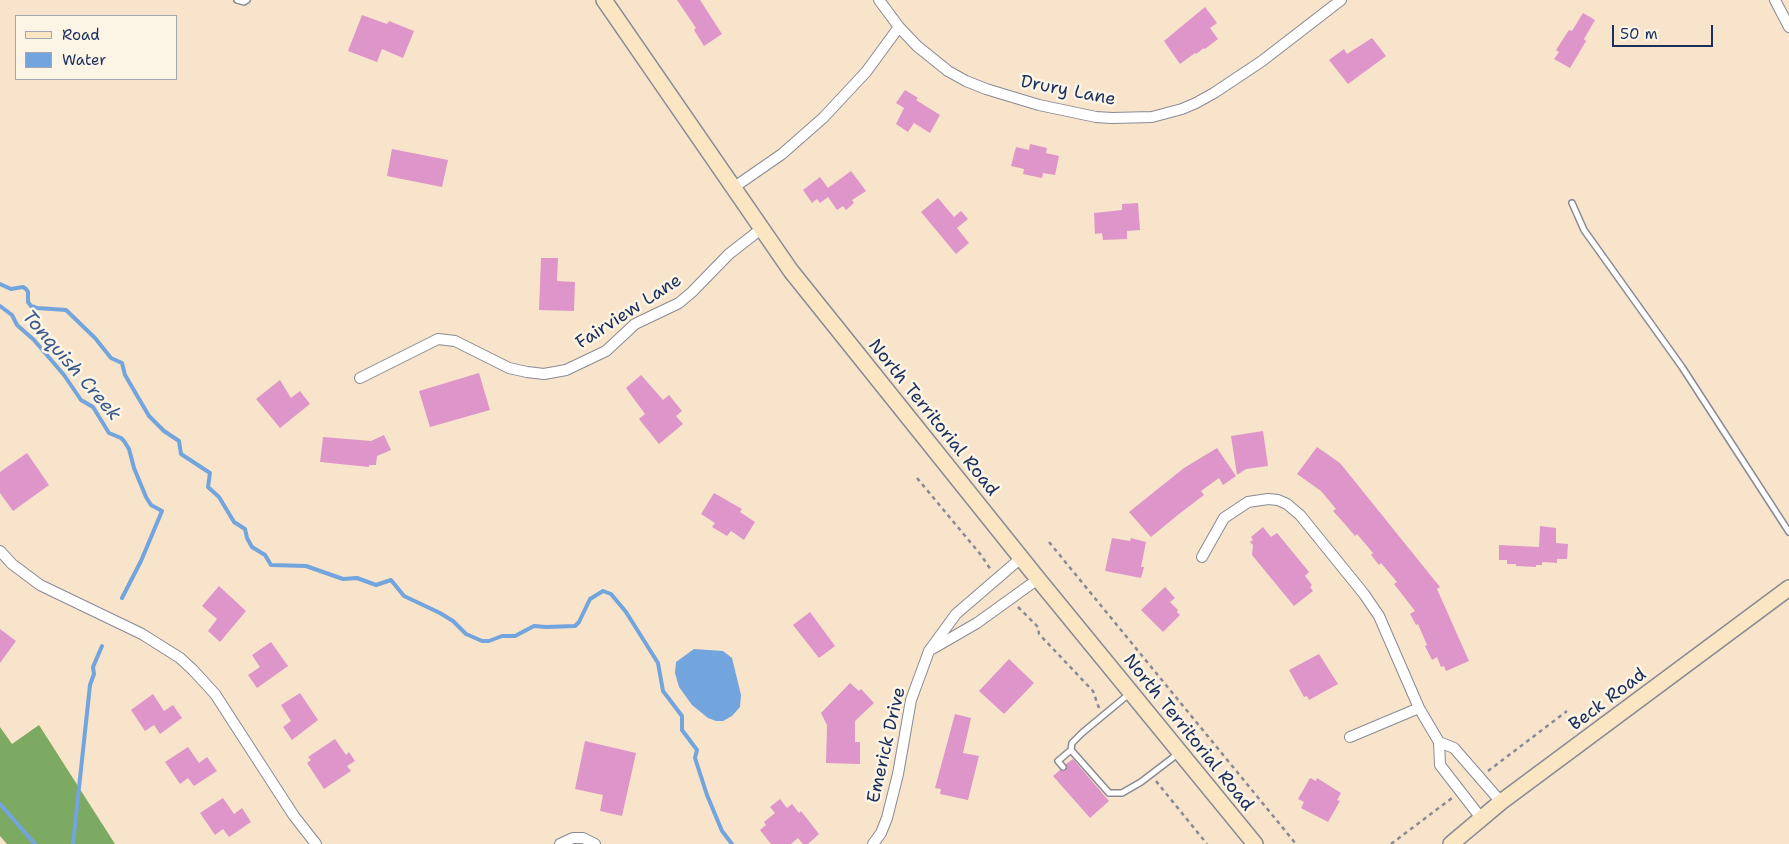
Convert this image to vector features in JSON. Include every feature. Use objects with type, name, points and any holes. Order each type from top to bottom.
[{"type":"main road","name":"North Territorial Road","points":[[604,0],[791,271],[1130,694],[1255,844]]},
{"type":"main road","name":"Beck Road","points":[[1451,844],[1501,802],[1789,588]]},
{"type":"street","name":"Drury Lane","points":[[879,0],[899,27],[931,59],[948,71],[986,90],[1039,106],[1096,117],[1136,118],[1182,109],[1214,93],[1262,61],[1341,0]]},
{"type":"street","points":[[1775,0],[1789,28]]},
{"type":"street","points":[[733,188],[782,154],[823,118],[866,72],[899,27]]},
{"type":"street","name":"Fairview Lane","points":[[360,378],[424,345],[438,340],[455,341],[509,368],[526,372],[544,374],[566,370],[606,351],[635,324],[679,303],[729,254],[761,230]]},
{"type":"street","points":[[1202,557],[1224,518],[1248,502],[1268,499],[1278,500],[1294,509],[1364,594],[1379,616],[1419,708],[1439,742],[1440,765],[1481,818]]},
{"type":"street","points":[[0,551],[25,575],[55,594],[150,638],[180,658],[193,670],[215,694],[294,816],[316,844]]},
{"type":"street","name":"Emerick Drive","points":[[873,844],[881,833],[887,818],[898,774],[912,700],[929,651],[956,614],[1021,558]]},
{"type":"street","points":[[929,651],[976,623],[1038,579]]},
{"type":"street","points":[[1350,737],[1419,708]]},
{"type":"street","points":[[1439,742],[1454,748],[1501,802]]},
{"type":"street","points":[[560,844],[573,838],[583,838],[595,844]]},
{"type":"lane","points":[[237,0],[244,2],[247,0]]},
{"type":"lane","points":[[1572,203],[1584,230],[1682,367],[1789,532]]},
{"type":"lane","points":[[1063,767],[1058,761],[1071,750],[1072,743],[1130,694]]},
{"type":"lane","points":[[1071,750],[1109,793],[1122,793],[1179,753]]},
{"type":"path","points":[[1049,542],[1296,844]]},
{"type":"path","points":[[1485,774],[1567,711]]},
{"type":"path","points":[[1150,774],[1207,844]]},
{"type":"path","points":[[1391,844],[1454,797]]},
{"type":"green space","points":[[39,725],[115,844],[7,844],[0,836],[0,727],[12,744]]},
{"type":"water","points":[[694,649],[723,651],[732,658],[741,695],[740,707],[732,716],[723,721],[708,718],[692,705],[679,687],[675,673],[676,662]]},
{"type":"building","points":[[677,0],[700,0],[722,34],[704,46],[694,30],[696,28]]},
{"type":"building","points":[[1205,7],[1217,23],[1210,28],[1218,39],[1180,64],[1164,41]]},
{"type":"building","points":[[1583,13],[1595,20],[1584,39],[1586,41],[1570,68],[1554,59],[1559,52],[1556,50],[1569,30],[1572,31]]},
{"type":"building","points":[[362,15],[387,24],[389,21],[414,31],[403,58],[382,49],[377,62],[348,51]]},
{"type":"building","points":[[1372,38],[1386,56],[1348,84],[1329,60],[1344,49],[1347,54]]},
{"type":"building","points":[[905,90],[918,98],[916,100],[940,115],[930,133],[914,123],[908,132],[896,124],[904,108],[896,103]]},
{"type":"building","points":[[1030,144],[1047,148],[1046,153],[1059,156],[1055,175],[1043,173],[1042,178],[1023,174],[1024,169],[1011,166],[1016,147],[1029,150]]},
{"type":"building","points":[[392,149],[448,160],[442,187],[387,176]]},
{"type":"building","points":[[851,171],[866,191],[852,200],[854,203],[846,210],[843,206],[837,210],[828,197],[820,203],[817,199],[812,203],[803,190],[820,177],[828,188]]},
{"type":"building","points":[[938,198],[954,217],[961,211],[968,219],[957,228],[969,243],[956,254],[921,212]]},
{"type":"building","points":[[1138,203],[1140,230],[1127,231],[1127,239],[1103,240],[1102,233],[1095,234],[1094,213],[1122,210],[1122,204]]},
{"type":"building","points":[[541,258],[558,258],[557,281],[575,282],[574,311],[539,310]]},
{"type":"building","points":[[479,373],[490,410],[430,427],[419,391]]},
{"type":"building","points":[[641,375],[663,400],[669,395],[682,411],[676,416],[683,424],[659,444],[639,419],[645,414],[626,388]]},
{"type":"building","points":[[280,380],[291,398],[300,391],[310,404],[280,428],[256,399]]},
{"type":"building","points":[[1263,431],[1268,466],[1246,469],[1237,475],[1231,436]]},
{"type":"building","points":[[384,435],[391,450],[377,456],[376,465],[369,465],[369,467],[320,462],[323,437],[371,441]]},
{"type":"building","points":[[1317,447],[1340,463],[1440,587],[1437,589],[1469,661],[1446,671],[1444,666],[1441,667],[1437,657],[1432,660],[1418,624],[1416,625],[1410,614],[1415,611],[1394,584],[1397,582],[1381,563],[1379,565],[1371,555],[1373,553],[1357,534],[1355,536],[1333,511],[1336,509],[1321,491],[1297,474]]},
{"type":"building","points":[[1217,448],[1236,476],[1223,485],[1219,478],[1201,491],[1204,495],[1151,537],[1129,512],[1184,468]]},
{"type":"building","points":[[27,453],[49,485],[13,511],[0,493],[0,472]]},
{"type":"building","points":[[714,493],[742,509],[740,512],[755,522],[744,540],[731,531],[727,536],[712,527],[715,523],[701,514]]},
{"type":"building","points":[[1540,526],[1556,528],[1556,543],[1568,544],[1567,559],[1557,559],[1557,563],[1542,562],[1542,565],[1536,565],[1536,567],[1516,566],[1516,564],[1507,564],[1507,560],[1499,560],[1499,545],[1539,547]]},
{"type":"building","points":[[1263,527],[1271,537],[1277,533],[1309,572],[1305,576],[1312,585],[1310,587],[1313,591],[1294,606],[1252,555],[1253,545],[1250,542],[1253,540],[1251,537]]},
{"type":"building","points":[[1112,538],[1130,541],[1131,538],[1146,542],[1141,567],[1144,567],[1141,578],[1105,571]]},
{"type":"building","points":[[219,586],[246,611],[220,642],[208,631],[217,619],[202,606]]},
{"type":"building","points":[[1165,587],[1175,598],[1170,602],[1180,615],[1163,632],[1141,610]]},
{"type":"building","points":[[810,612],[835,646],[819,658],[793,625]]},
{"type":"building","points":[[0,629],[16,641],[0,663]]},
{"type":"building","points":[[271,642],[288,666],[257,688],[248,675],[260,667],[252,655]]},
{"type":"building","points":[[1319,654],[1338,684],[1309,700],[1307,696],[1304,697],[1289,670]]},
{"type":"building","points":[[1009,659],[1034,683],[1004,714],[979,691]]},
{"type":"building","points":[[850,683],[859,691],[861,689],[874,703],[855,721],[855,742],[860,742],[860,764],[826,763],[827,725],[821,713]]},
{"type":"building","points":[[300,693],[318,720],[292,740],[283,727],[291,721],[281,705]]},
{"type":"building","points":[[153,694],[164,711],[173,705],[182,718],[160,734],[154,725],[145,731],[131,710]]},
{"type":"building","points":[[955,714],[971,718],[963,753],[979,756],[968,800],[940,794],[941,789],[935,788]]},
{"type":"building","points":[[335,739],[346,755],[349,752],[355,761],[347,766],[351,771],[324,789],[307,763],[311,760],[308,757]]},
{"type":"building","points":[[585,741],[636,753],[622,816],[600,811],[603,795],[575,789]]},
{"type":"building","points":[[188,747],[199,763],[207,757],[217,771],[194,786],[188,778],[180,784],[165,762]]},
{"type":"building","points":[[1073,759],[1109,801],[1090,818],[1053,776],[1060,770],[1066,770],[1066,764]]},
{"type":"building","points":[[1310,778],[1316,781],[1317,778],[1341,793],[1337,800],[1340,801],[1328,822],[1301,808],[1304,802],[1298,799]]},
{"type":"building","points":[[223,798],[234,814],[242,808],[251,822],[229,837],[223,829],[215,835],[200,813]]},
{"type":"building","points":[[780,799],[787,808],[792,804],[799,813],[801,811],[819,834],[808,844],[803,844],[798,838],[791,844],[771,844],[760,830],[766,825],[764,822],[775,813],[770,807]]},
{"type":"waterway","points":[[0,284],[11,289],[23,287],[26,289],[28,292],[28,302],[31,306],[66,310],[95,338],[111,358],[122,363],[125,375],[149,416],[164,431],[179,441],[181,454],[210,473],[208,487],[219,497],[234,522],[245,529],[252,547],[265,555],[271,565],[306,566],[343,579],[357,578],[376,585],[391,580],[404,596],[440,613],[453,621],[466,634],[482,641],[489,641],[502,636],[515,636],[534,626],[575,626],[579,622],[590,599],[603,591],[611,594],[626,612],[658,663],[663,691],[682,716],[682,730],[697,750],[695,758],[707,795],[722,831],[732,844]]},
{"type":"waterway","name":"Tonquish Creek","points":[[0,306],[12,315],[17,325],[34,340],[64,375],[81,400],[93,407],[109,433],[124,441],[129,449],[134,468],[146,497],[151,505],[162,511],[141,561],[122,598]]},
{"type":"waterway","name":"Tonquish Creek","points":[[73,844],[90,685],[94,674],[93,667],[102,646]]},
{"type":"waterway","points":[[0,804],[35,844]]}]
